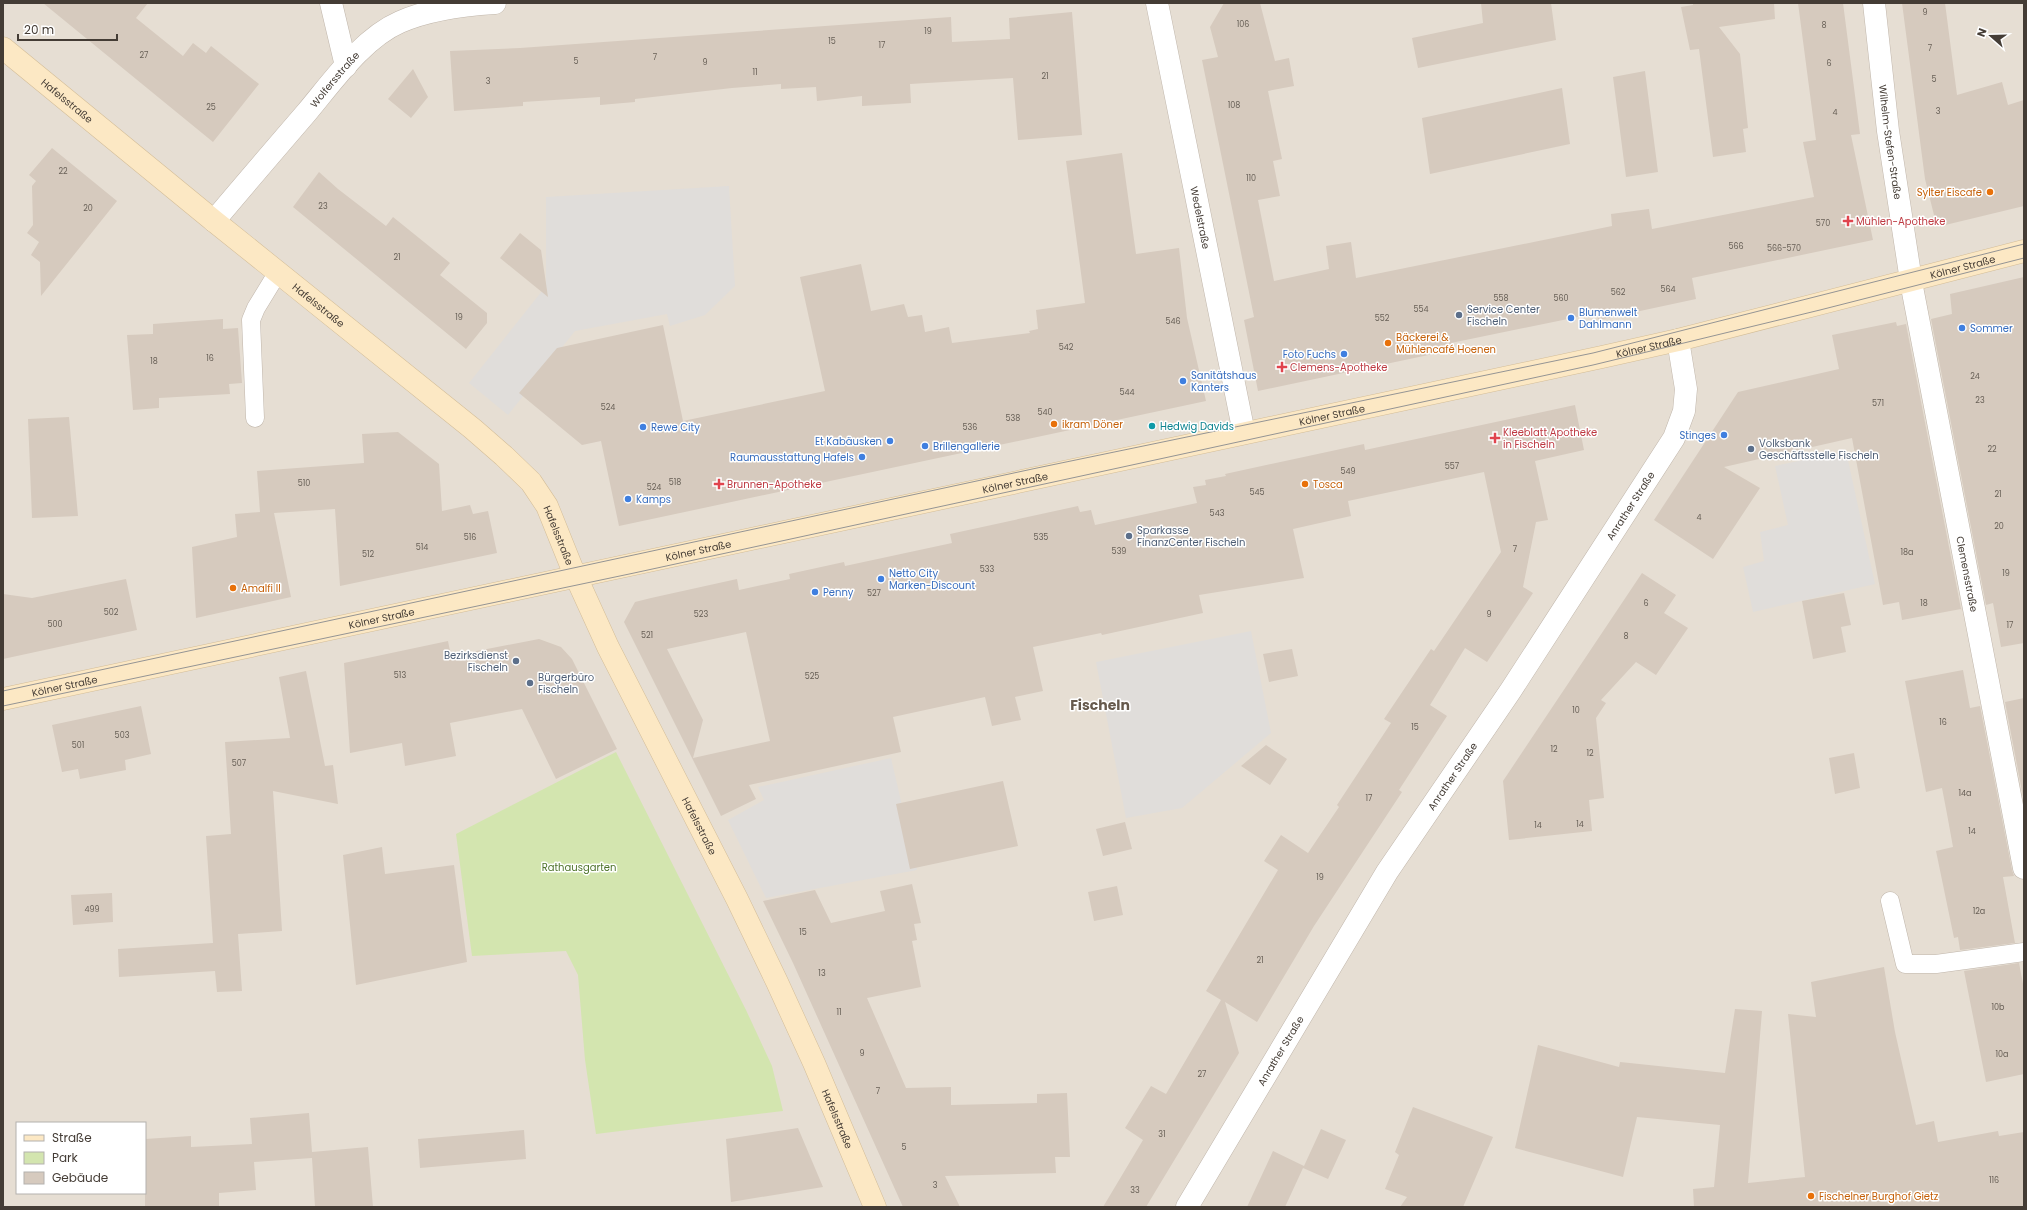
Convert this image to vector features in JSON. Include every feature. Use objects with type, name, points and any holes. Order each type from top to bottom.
[{"type":"main road","name":"Hafelsstraße","points":[[3,48],[214,221],[473,429],[531,482],[547,506],[575,576],[608,647],[738,899],[814,1063],[875,1207]]},
{"type":"main road","name":"Kölner Straße","points":[[3,699],[1678,340],[2024,251]]},
{"type":"street","points":[[331,3],[346,66]]},
{"type":"street","name":"Wolfersstraße","points":[[214,221],[346,66],[376,36],[400,22],[431,12],[472,4],[495,3]]},
{"type":"street","name":"Wedelstraße","points":[[1157,3],[1244,432]]},
{"type":"street","name":"Wilhelm-Stefen-Straße","points":[[1874,3],[1888,131],[1911,280]]},
{"type":"street","name":"Clemensstraße","points":[[1911,280],[2024,868]]},
{"type":"street","name":"Anrather Straße","points":[[1187,1207],[1387,872],[1511,690],[1674,438],[1684,411],[1686,389],[1678,340]]},
{"type":"lane","points":[[255,418],[251,320],[256,308],[278,272]]},
{"type":"lane","points":[[1890,901],[1904,964],[1936,964],[2024,952]]},
{"type":"shaded area","points":[[3,3],[2024,3],[2024,1207],[3,1207]]},
{"type":"shaded area","points":[[729,186],[735,286],[705,315],[670,326],[667,314],[575,331],[508,415],[469,383],[546,286],[546,197]]},
{"type":"shaded area","points":[[1846,451],[1875,584],[1753,612],[1743,567],[1764,561],[1760,532],[1788,525],[1775,466]]},
{"type":"shaded area","points":[[1251,631],[1271,733],[1182,808],[1126,818],[1096,662]]},
{"type":"shaded area","points":[[891,758],[917,870],[766,898],[728,820],[764,800],[758,787]]},
{"type":"green space","name":"Rathausgarten","points":[[616,752],[746,1010],[772,1066],[783,1111],[596,1134],[585,1060],[578,975],[566,951],[472,956],[456,834]]},
{"type":"building","points":[[43,3],[148,3],[136,18],[183,56],[193,43],[206,53],[211,46],[259,84],[213,142]]},
{"type":"building","points":[[1224,3],[1260,3],[1275,61],[1289,58],[1294,86],[1268,91],[1282,159],[1273,161],[1280,196],[1258,200],[1274,281],[1329,269],[1326,246],[1351,242],[1356,278],[1612,226],[1611,214],[1649,209],[1652,229],[1814,197],[1803,142],[1816,140],[1798,3],[1843,3],[1860,134],[1851,135],[1873,240],[1692,278],[1696,299],[1598,320],[1597,313],[1451,343],[1452,350],[1258,391],[1244,320],[1254,317],[1202,60],[1218,57],[1210,27]]},
{"type":"building","points":[[1481,3],[1551,3],[1556,40],[1418,68],[1412,38],[1483,23]]},
{"type":"building","points":[[1693,3],[1774,3],[1775,19],[1719,27],[1740,54],[1748,128],[1743,129],[1746,152],[1713,157],[1699,49],[1690,50],[1681,7],[1693,5]]},
{"type":"building","points":[[1902,3],[1945,3],[1957,95],[2002,82],[2008,105],[2024,100],[2024,206],[1937,227],[1925,179]]},
{"type":"building","points":[[1072,12],[1082,135],[1018,140],[1013,78],[910,84],[911,103],[862,106],[862,96],[817,101],[816,87],[781,89],[781,84],[635,99],[635,102],[600,105],[600,97],[523,102],[523,106],[454,111],[450,51],[520,48],[951,17],[952,42],[1010,39],[1009,18]]},
{"type":"building","points":[[413,69],[428,97],[411,118],[388,99]]},
{"type":"building","points":[[1645,71],[1658,172],[1626,177],[1613,77]]},
{"type":"building","points":[[1562,88],[1570,144],[1430,174],[1422,118]]},
{"type":"building","points":[[52,148],[117,201],[41,296],[40,262],[31,255],[39,242],[27,233],[33,225],[32,186],[36,181],[29,175]]},
{"type":"building","points":[[1122,153],[1136,254],[1179,248],[1187,318],[1206,401],[619,526],[601,441],[582,445],[519,393],[557,348],[663,325],[683,421],[825,391],[800,277],[861,264],[871,311],[904,304],[908,317],[922,315],[925,332],[949,327],[952,343],[1030,333],[1029,331],[1038,329],[1036,310],[1085,303],[1066,161]]},
{"type":"building","points":[[319,172],[338,189],[386,226],[393,217],[450,263],[440,275],[487,313],[487,323],[466,349],[293,207]]},
{"type":"building","points":[[520,233],[541,250],[548,297],[500,258]]},
{"type":"building","points":[[2024,277],[2024,643],[2001,647],[1993,603],[1986,605],[1931,319],[1952,314],[1950,294]]},
{"type":"building","points":[[223,319],[223,329],[238,328],[242,383],[229,384],[230,394],[159,398],[159,408],[133,410],[127,335],[153,334],[153,324]]},
{"type":"building","points":[[1896,322],[1897,326],[1906,324],[1961,609],[1902,620],[1899,602],[1883,605],[1852,438],[1724,467],[1760,488],[1713,559],[1654,520],[1738,392],[1839,369],[1832,335]]},
{"type":"building","points":[[1575,405],[1584,450],[1535,461],[1548,520],[1536,522],[1523,587],[1533,593],[1487,662],[1465,648],[1430,705],[1447,716],[1399,790],[1402,792],[1314,926],[1257,1022],[1225,1002],[1239,1053],[1146,1207],[1103,1207],[1143,1140],[1125,1128],[1151,1086],[1166,1094],[1221,1000],[1206,991],[1278,870],[1264,861],[1281,835],[1308,853],[1339,807],[1337,805],[1391,723],[1384,719],[1431,649],[1434,651],[1501,552],[1484,472],[1348,501],[1351,516],[1293,529],[1304,578],[1199,595],[1203,613],[1102,635],[1101,633],[1033,647],[1043,691],[1015,697],[1021,720],[992,726],[985,697],[893,717],[901,752],[749,785],[756,799],[721,816],[624,622],[635,602],[651,598],[737,579],[739,590],[790,579],[789,574],[844,562],[845,566],[952,543],[950,534],[1078,506],[1080,512],[1091,510],[1095,525],[1197,503],[1193,487],[1206,485],[1205,480],[1226,476],[1225,474],[1364,444],[1365,450]],"holes":[[[746,632],[770,741],[693,758],[703,720],[667,649]]]},
{"type":"building","points":[[69,417],[78,516],[32,518],[28,419]]},
{"type":"building","points":[[398,432],[439,464],[442,511],[470,505],[473,514],[488,511],[497,553],[340,586],[335,509],[274,513],[291,597],[196,618],[192,547],[237,537],[235,514],[260,512],[257,471],[364,463],[362,434]]},
{"type":"building","points":[[1642,573],[1676,595],[1664,613],[1688,628],[1656,675],[1636,662],[1601,700],[1606,703],[1596,718],[1604,798],[1589,800],[1592,831],[1509,840],[1503,781]]},
{"type":"building","points":[[126,579],[137,630],[3,659],[3,594],[32,598]]},
{"type":"building","points":[[1844,593],[1851,625],[1841,627],[1846,652],[1813,659],[1802,601]]},
{"type":"building","points":[[539,639],[561,647],[572,659],[617,749],[556,779],[522,709],[450,723],[456,756],[405,766],[402,743],[350,753],[344,663],[448,641],[451,656]]},
{"type":"building","points":[[1292,649],[1298,676],[1269,682],[1263,654]]},
{"type":"building","points":[[1963,670],[1970,708],[1980,706],[2014,876],[2003,877],[2015,943],[1960,950],[1958,937],[1954,938],[1936,851],[1953,847],[1942,788],[1926,792],[1905,681]]},
{"type":"building","points":[[306,671],[325,766],[333,765],[338,804],[273,791],[282,931],[238,934],[242,991],[217,992],[215,971],[119,977],[118,949],[213,943],[206,836],[231,834],[225,742],[290,738],[279,677]]},
{"type":"building","points":[[2024,698],[2024,802],[2005,702]]},
{"type":"building","points":[[141,706],[151,754],[125,760],[126,770],[80,779],[78,769],[62,772],[52,725]]},
{"type":"building","points":[[1266,745],[1287,759],[1270,785],[1241,766]]},
{"type":"building","points":[[1854,753],[1860,788],[1835,794],[1829,758]]},
{"type":"building","points":[[1003,781],[1018,846],[910,869],[896,804]]},
{"type":"building","points":[[1125,822],[1132,849],[1103,856],[1096,829]]},
{"type":"building","points":[[382,847],[385,874],[454,865],[467,962],[356,985],[343,855]]},
{"type":"building","points":[[912,884],[921,923],[914,924],[917,940],[912,941],[921,987],[867,998],[906,1088],[951,1087],[951,1105],[1037,1103],[1037,1094],[1067,1093],[1070,1157],[1055,1157],[1056,1173],[945,1176],[960,1207],[903,1207],[793,963],[763,901],[815,890],[831,923],[885,911],[880,891]]},
{"type":"building","points":[[1117,886],[1123,915],[1094,921],[1088,892]]},
{"type":"building","points":[[112,893],[113,922],[73,925],[71,895]]},
{"type":"building","points":[[2019,963],[2024,989],[2024,1074],[1986,1082],[1964,971]]},
{"type":"building","points":[[1884,967],[1895,1032],[1916,1125],[1934,1121],[1938,1142],[1998,1131],[1999,1136],[2024,1132],[2024,1207],[1694,1207],[1693,1189],[1714,1187],[1720,1125],[1637,1117],[1623,1177],[1515,1148],[1538,1045],[1619,1067],[1620,1062],[1725,1073],[1735,1009],[1762,1011],[1748,1183],[1805,1177],[1788,1014],[1816,1017],[1811,982]]},
{"type":"building","points":[[1413,1107],[1493,1137],[1463,1207],[1400,1207],[1407,1197],[1385,1189],[1399,1155],[1395,1152]]},
{"type":"building","points":[[309,1113],[312,1152],[368,1147],[373,1207],[315,1207],[312,1158],[254,1162],[256,1190],[219,1193],[219,1207],[145,1207],[146,1139],[191,1136],[191,1147],[252,1144],[250,1118]]},
{"type":"building","points":[[798,1128],[823,1187],[731,1202],[726,1139]]},
{"type":"building","points":[[1321,1129],[1346,1140],[1328,1179],[1303,1168],[1285,1207],[1247,1207],[1273,1151],[1304,1166]]},
{"type":"building","points":[[524,1130],[526,1159],[420,1168],[418,1139]]},
{"type":"tram line","points":[[3,691],[1037,468],[1593,353],[2024,244]]},
{"type":"tram line","points":[[3,706],[634,573],[1593,365],[1820,310],[2024,258]]},
{"type":"place","name":"Sylter Eiscafe","points":[[1990,192]]},
{"type":"place","name":"Mühlen-Apotheke","points":[[1848,221]]},
{"type":"place","name":"Service Center Fischeln","points":[[1459,315]]},
{"type":"place","name":"Blumenwelt Dahlmann","points":[[1571,318]]},
{"type":"place","name":"Sommer","points":[[1962,328]]},
{"type":"place","name":"Bäckerei & Mühlencafé Hoenen","points":[[1388,343]]},
{"type":"place","name":"Foto Fuchs","points":[[1344,354]]},
{"type":"place","name":"Clemens-Apotheke","points":[[1282,367]]},
{"type":"place","name":"Sanitätshaus Kanters","points":[[1183,381]]},
{"type":"place","name":"ikram Döner","points":[[1054,424]]},
{"type":"place","name":"Hedwig Davids","points":[[1152,426]]},
{"type":"place","name":"Rewe City","points":[[643,427]]},
{"type":"place","name":"Stinges","points":[[1724,435]]},
{"type":"place","name":"Kleeblatt Apotheke in Fischeln","points":[[1495,438]]},
{"type":"place","name":"Et Kabäusken","points":[[890,441]]},
{"type":"place","name":"Brillengallerie","points":[[925,446]]},
{"type":"place","name":"Volksbank Geschäftsstelle Fischeln","points":[[1751,449]]},
{"type":"place","name":"Raumausstattung Hafels","points":[[862,457]]},
{"type":"place","name":"Brunnen-Apotheke","points":[[719,484]]},
{"type":"place","name":"Tosca","points":[[1305,484]]},
{"type":"place","name":"Kamps","points":[[628,499]]},
{"type":"place","name":"Sparkasse FinanzCenter Fischeln","points":[[1129,536]]},
{"type":"place","name":"Netto City Marken-Discount","points":[[881,579]]},
{"type":"place","name":"Amalfi II","points":[[233,588]]},
{"type":"place","name":"Penny","points":[[815,592]]},
{"type":"place","name":"Bezirksdienst Fischeln","points":[[516,661]]},
{"type":"place","name":"Bürgerbüro Fischeln","points":[[530,683]]},
{"type":"place","name":"Fischelner Burghof Gietz","points":[[1811,1196]]},
{"type":"district","name":"Fischeln","points":[[1100,705]]}]
